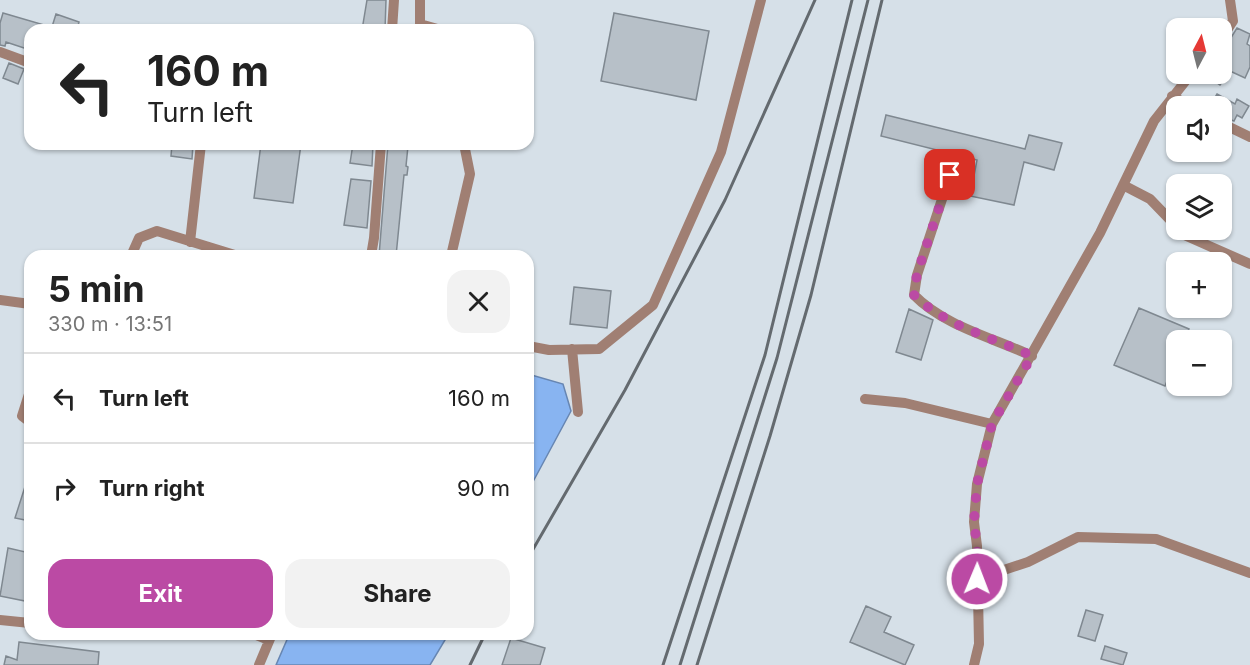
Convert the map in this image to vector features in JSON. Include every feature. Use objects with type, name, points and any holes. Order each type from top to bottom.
[{"type":"street","points":[[392,24],[394,0]]},
{"type":"street","points":[[420,0],[420,24]]},
{"type":"street","points":[[534,347],[549,350],[598,348],[653,305],[721,152],[761,0]]},
{"type":"street","points":[[1230,0],[1232,22]]},
{"type":"street","points":[[0,52],[24,61]]},
{"type":"street","points":[[1172,96],[1182,84]]},
{"type":"street","points":[[974,665],[979,644],[975,513],[977,484],[992,424],[1100,233],[1154,121],[1166,104]]},
{"type":"street","points":[[1232,128],[1250,137]]},
{"type":"street","points":[[190,242],[200,150]]},
{"type":"street","points":[[372,250],[381,150]]},
{"type":"street","points":[[453,250],[470,174],[465,150]]},
{"type":"street","points":[[950,175],[917,274],[914,295],[926,307],[958,324],[1032,356]]},
{"type":"street","points":[[1123,184],[1150,199],[1166,216]]},
{"type":"street","points":[[133,250],[140,238],[157,231],[217,250]]},
{"type":"street","points":[[1196,240],[1250,264]]},
{"type":"street","points":[[0,300],[24,303]]},
{"type":"street","points":[[572,349],[578,412]]},
{"type":"street","points":[[865,399],[905,403],[992,424]]},
{"type":"street","points":[[977,579],[1028,562],[1078,537],[1156,539],[1250,573]]},
{"type":"street","points":[[0,620],[24,622]]},
{"type":"street","points":[[259,665],[270,640]]},
{"type":"water","points":[[534,376],[563,384],[571,411],[534,480]]},
{"type":"water","points":[[286,640],[445,640],[430,665],[276,665]]},
{"type":"building","points":[[367,0],[386,0],[385,24],[363,24]]},
{"type":"building","points":[[3,13],[41,24],[24,24],[24,48],[6,42],[5,46],[0,45],[0,23]]},
{"type":"building","points":[[614,13],[709,31],[696,100],[601,81]]},
{"type":"building","points":[[56,14],[79,22],[78,24],[53,24]]},
{"type":"building","points":[[1237,28],[1250,34],[1247,44],[1250,46],[1250,67],[1245,78],[1232,72],[1232,36]]},
{"type":"building","points":[[9,63],[24,69],[18,84],[3,78]]},
{"type":"building","points":[[1237,99],[1249,106],[1242,118],[1237,115],[1234,121],[1232,120],[1232,102],[1235,104]]},
{"type":"building","points":[[886,115],[1025,149],[1029,135],[1062,143],[1054,170],[1024,162],[1014,205],[970,196],[977,160],[881,136]]},
{"type":"building","points":[[172,150],[193,150],[192,159],[171,156]]},
{"type":"building","points":[[260,150],[300,150],[293,203],[254,198]]},
{"type":"building","points":[[352,150],[373,150],[372,166],[350,163]]},
{"type":"building","points":[[388,150],[408,150],[406,166],[408,167],[407,175],[404,175],[397,250],[379,250]]},
{"type":"building","points":[[351,179],[371,181],[367,228],[344,225]]},
{"type":"building","points":[[574,287],[611,291],[607,328],[570,324]]},
{"type":"building","points":[[1139,308],[1189,329],[1166,330],[1165,386],[1114,365]]},
{"type":"building","points":[[909,309],[933,320],[921,360],[896,352]]},
{"type":"building","points":[[24,490],[24,520],[15,518]]},
{"type":"building","points":[[8,548],[24,552],[24,601],[0,596]]},
{"type":"building","points":[[866,606],[891,617],[884,632],[914,645],[905,665],[850,642]]},
{"type":"building","points":[[1086,610],[1103,615],[1095,641],[1078,636]]},
{"type":"building","points":[[510,640],[545,648],[540,665],[502,665]]},
{"type":"building","points":[[19,642],[99,652],[98,665],[4,665],[6,656],[17,660]]},
{"type":"building","points":[[1105,646],[1127,653],[1123,665],[1101,659]]},
{"type":"railway","points":[[534,548],[625,390],[725,200],[815,0]]},
{"type":"railway","points":[[663,665],[765,355],[852,0]]},
{"type":"railway","points":[[680,665],[777,358],[868,0]]},
{"type":"railway","points":[[697,665],[770,436],[811,295],[882,0]]},
{"type":"railway","points":[[470,665],[482,640]]},
{"type":"route","points":[[950,175],[917,274],[914,295],[926,307],[958,324],[1032,356],[992,424],[977,484],[974,522],[977,579]]}]
